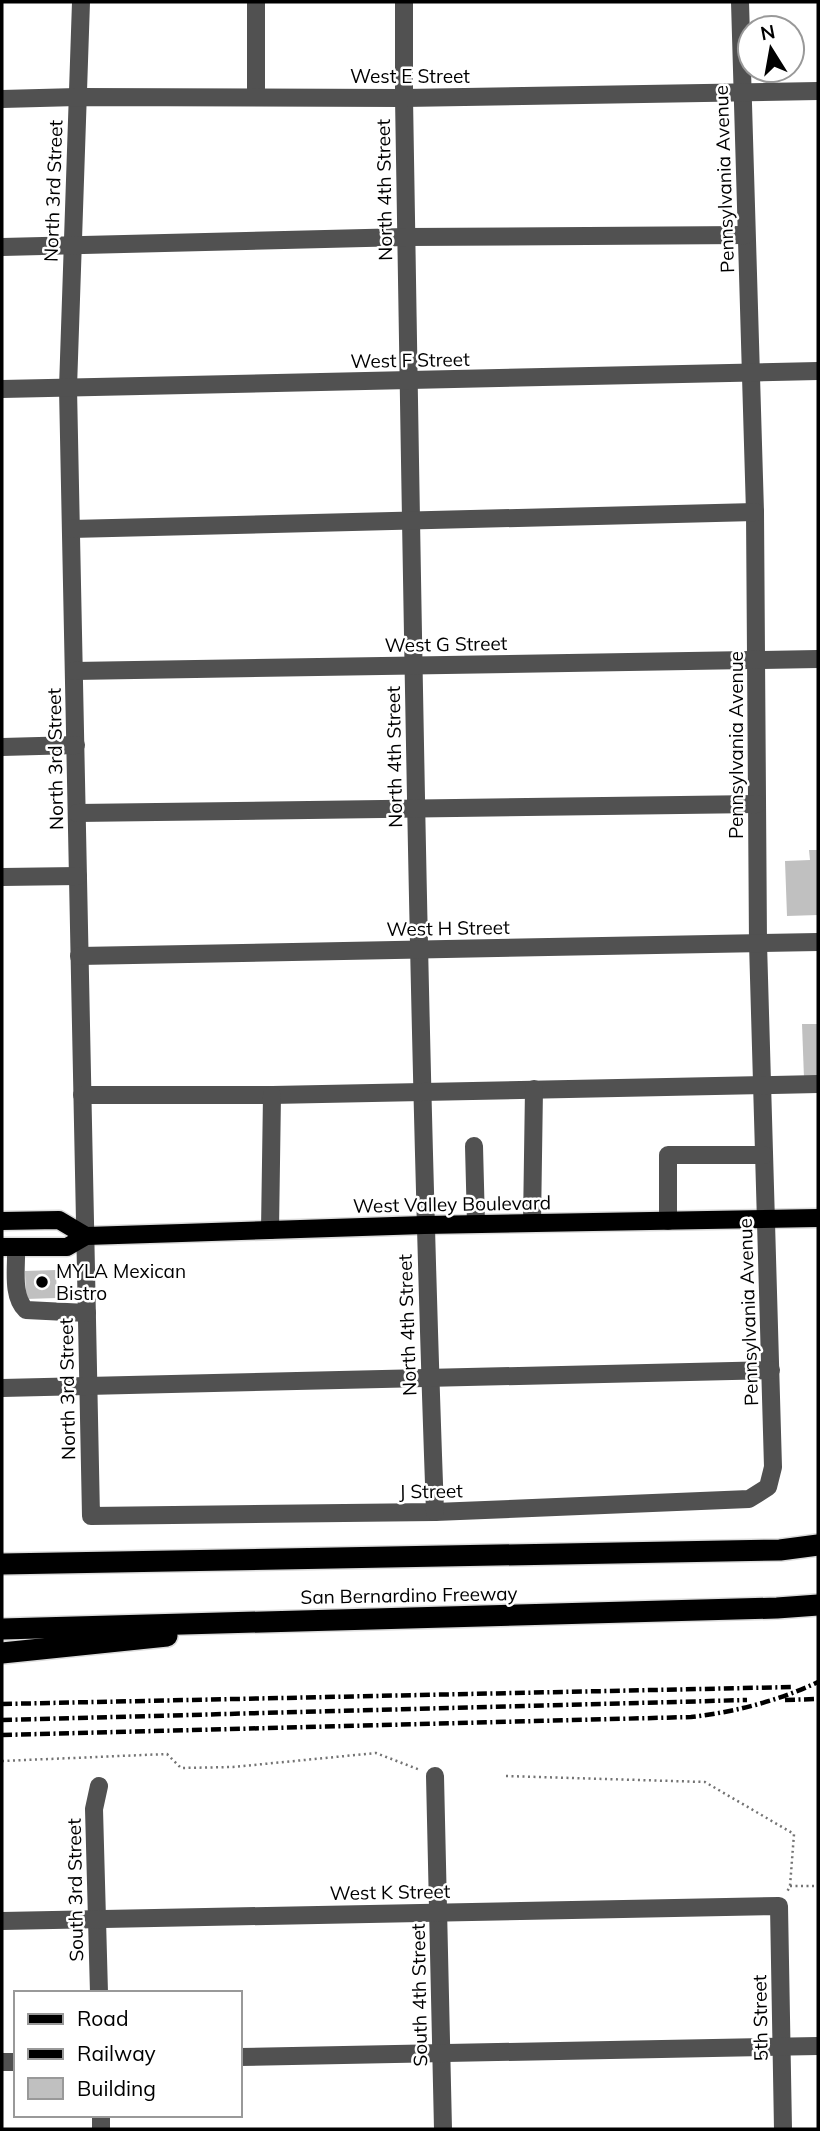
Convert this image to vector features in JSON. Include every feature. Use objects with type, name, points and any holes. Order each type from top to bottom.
[{"type":"highway","name":"San Bernardino Freeway","points":[[2,1564],[779,1550],[818,1545]]},
{"type":"highway","points":[[2,1553],[30,1563]]},
{"type":"highway","name":"San Bernardino Freeway","points":[[2,1629],[818,1605]]},
{"type":"highway","points":[[2,1653],[337,1619]]},
{"type":"main road","name":"West Valley Boulevard","points":[[9,1247],[67,1247],[86,1237],[270,1230],[818,1218]]},
{"type":"main road","points":[[2,1221],[59,1220],[86,1237]]},
{"type":"street","name":"North 3rd Street","points":[[84,2],[77,97],[68,388],[91,1516]]},
{"type":"street","points":[[256,2],[256,97]]},
{"type":"street","name":"North 4th Street","points":[[404,2],[418,949],[424,1225],[435,1512]]},
{"type":"street","name":"Pennsylvania Avenue","points":[[740,2],[755,512],[758,943],[773,1467],[768,1487]]},
{"type":"street","name":"West E Street","points":[[2,100],[77,97],[404,98],[818,91]]},
{"type":"street","points":[[2,247],[406,237],[746,235]]},
{"type":"street","name":"West F Street","points":[[2,389],[818,371]]},
{"type":"street","points":[[71,529],[755,512]]},
{"type":"street","name":"West G Street","points":[[74,671],[818,659]]},
{"type":"street","points":[[2,747],[76,745]]},
{"type":"street","points":[[77,813],[757,804]]},
{"type":"street","points":[[2,877],[78,876]]},
{"type":"street","name":"West H Street","points":[[79,957],[818,942]]},
{"type":"street","points":[[82,1094],[272,1095],[818,1084]]},
{"type":"street","points":[[532,1223],[534,1090]]},
{"type":"street","points":[[270,1230],[272,1095]]},
{"type":"street","points":[[474,1146],[477,1224]]},
{"type":"street","points":[[668,1220],[668,1156],[764,1155]]},
{"type":"street","points":[[9,1247],[22,1307],[26,1310],[87,1313]]},
{"type":"street","points":[[2,1388],[771,1370]]},
{"type":"street","name":"J Street","points":[[91,1516],[435,1512],[749,1499],[768,1487]]},
{"type":"street","name":"South 4th Street","points":[[435,1776],[443,2129]]},
{"type":"street","name":"South 3rd Street","points":[[99,1786],[94,1809],[99,1991]]},
{"type":"street","name":"West K Street","points":[[2,1921],[779,1906]]},
{"type":"street","name":"5th Street","points":[[779,1906],[782,2129]]},
{"type":"street","points":[[242,2057],[818,2046]]},
{"type":"path","points":[[2,1760],[167,1755],[181,1768],[233,1767],[376,1753],[435,1776]]},
{"type":"path","points":[[506,1776],[705,1783],[794,1834],[790,1886],[779,1906]]},
{"type":"path","points":[[790,1886],[818,1886]]},
{"type":"building","points":[[809,850],[818,850],[818,915],[787,916],[785,861],[810,860]]},
{"type":"building","points":[[802,1024],[818,1024],[818,1078],[804,1078]]},
{"type":"building","points":[[56,1270],[57,1298],[26,1299],[25,1271]]},
{"type":"railway","points":[[2,1735],[691,1717],[756,1705],[818,1682]]},
{"type":"railway","points":[[2,1704],[793,1687]]},
{"type":"railway","points":[[785,1700],[818,1699]]},
{"type":"railway","points":[[2,1720],[747,1700]]},
{"type":"place","name":"MYLA Mexican Bistro","points":[[42,1282]]}]
